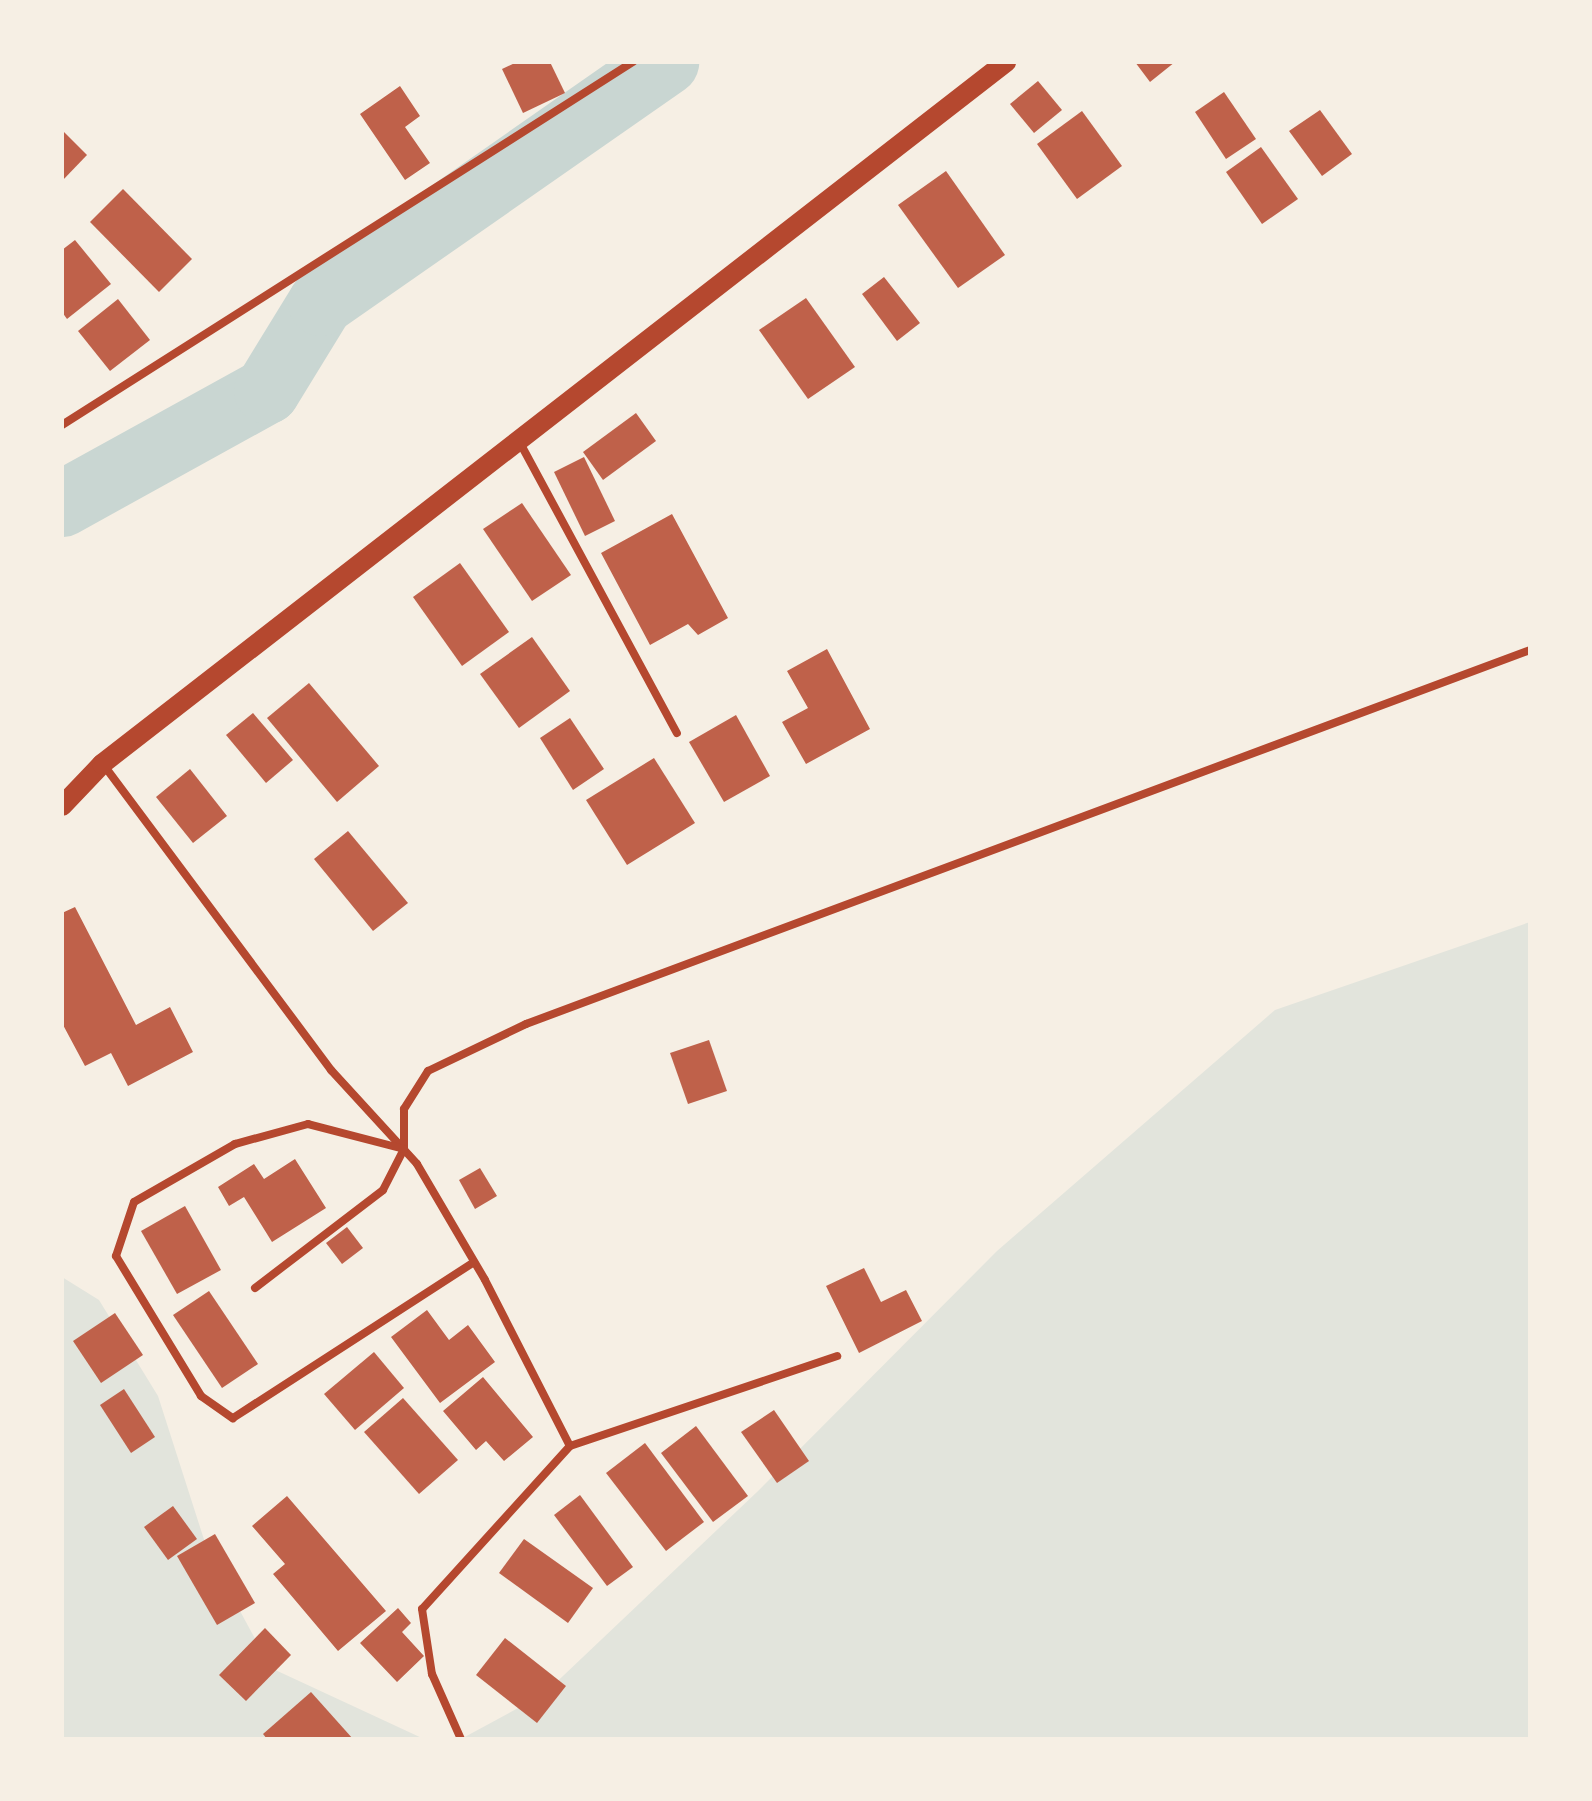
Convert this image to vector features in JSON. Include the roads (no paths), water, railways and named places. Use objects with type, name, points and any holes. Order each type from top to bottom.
[{"type":"main road","points":[[62,806],[102,764],[1006,62]]},
{"type":"street","points":[[62,425],[633,62]]},
{"type":"street","points":[[519,440],[677,733]]},
{"type":"street","points":[[255,1288],[383,1190],[404,1149],[404,1109],[428,1071],[526,1024],[1530,650]]},
{"type":"street","points":[[102,764],[331,1070],[404,1149],[474,1262],[570,1446]]},
{"type":"street","points":[[404,1149],[308,1124],[235,1144],[134,1202],[116,1256],[201,1396],[233,1418],[474,1262]]},
{"type":"street","points":[[461,1739],[432,1674],[422,1609],[570,1446],[837,1356]]},
{"type":"waterway","points":[[62,504],[267,391],[321,303],[666,62]]}]
